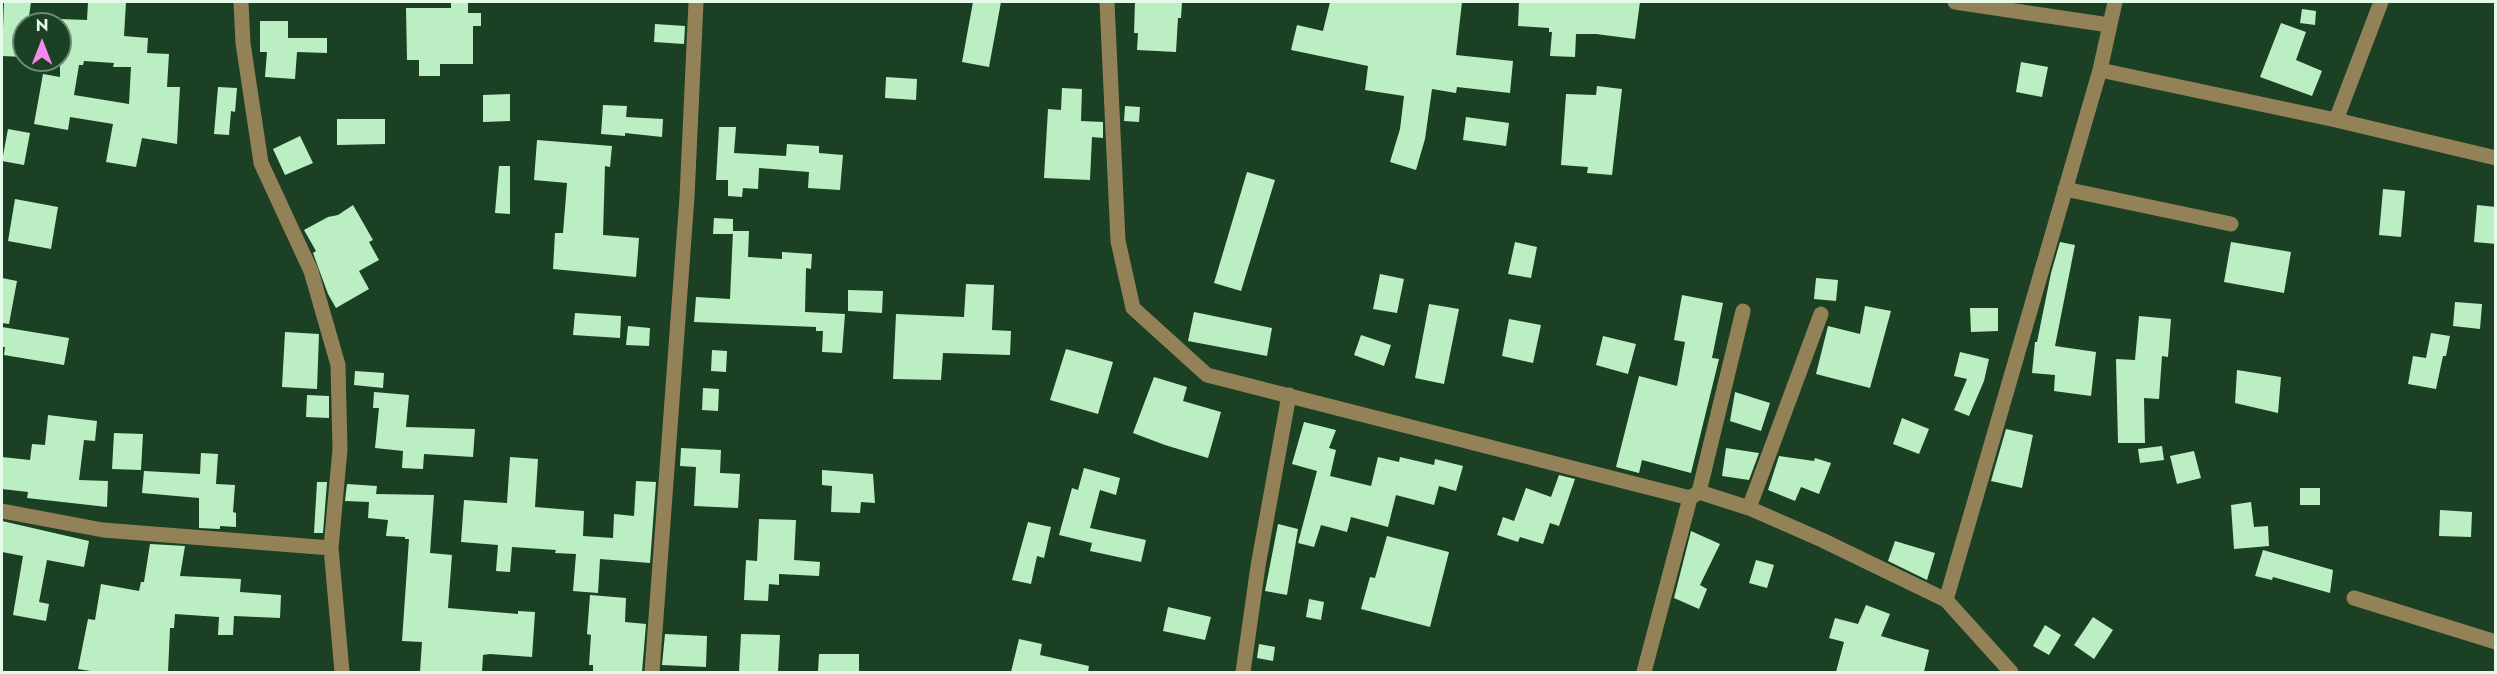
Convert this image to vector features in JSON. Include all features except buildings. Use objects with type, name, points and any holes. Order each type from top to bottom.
[{"type":"street","points":[[241,2],[243,43],[261,163],[311,271],[338,365],[340,449],[331,548],[342,672]]},
{"type":"street","points":[[652,672],[687,197],[696,2]]},
{"type":"street","points":[[1107,2],[1118,241],[1133,308],[1207,375],[1749,508],[1822,540],[1946,600],[2011,672]]},
{"type":"street","points":[[1955,2],[2109,25]]},
{"type":"street","points":[[1946,600],[2100,70],[2115,2]]},
{"type":"street","points":[[2336,120],[2382,2]]},
{"type":"street","points":[[2100,70],[2336,120],[2496,158]]},
{"type":"street","points":[[2065,189],[2231,224]]},
{"type":"street","points":[[1644,672],[1695,495],[1743,310]]},
{"type":"street","points":[[1749,508],[1821,314]]},
{"type":"street","points":[[1243,672],[1258,566],[1289,395]]},
{"type":"street","points":[[2,511],[103,530],[331,548]]},
{"type":"street","points":[[2354,598],[2496,642]]}]
